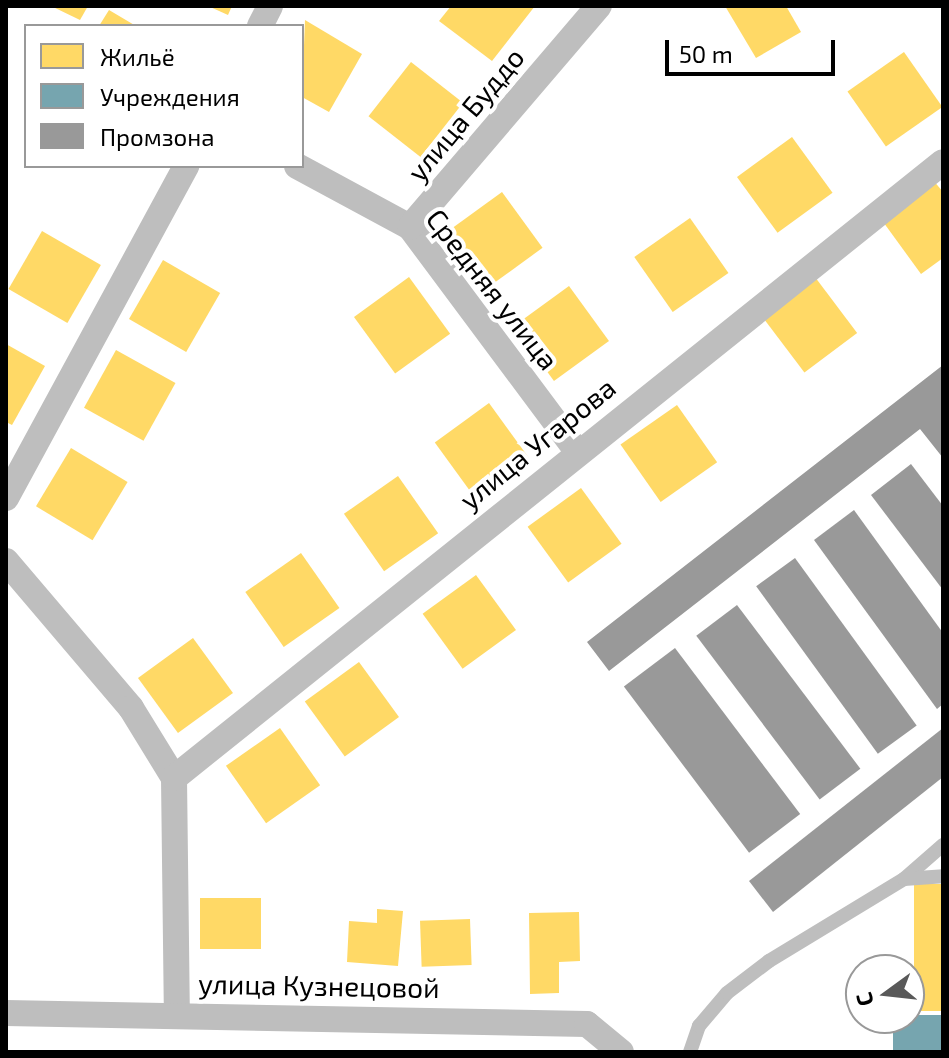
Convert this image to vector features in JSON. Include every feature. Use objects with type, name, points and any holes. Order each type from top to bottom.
[{"type":"street","points":[[261,24],[270,6]]},
{"type":"street","name":"улица Буддо","points":[[410,227],[599,6]]},
{"type":"street","name":"улица Угарова","points":[[174,778],[577,451],[943,162]]},
{"type":"street","points":[[6,498],[185,168]]},
{"type":"street","name":"Средняя улица","points":[[301,168],[410,227],[577,451]]},
{"type":"street","points":[[6,561],[131,708],[174,778],[177,1014]]},
{"type":"street","name":"улица Кузнецовой","points":[[6,1013],[587,1024],[621,1052]]},
{"type":"lane","points":[[690,1052],[699,1026],[727,993],[815,930],[904,879],[943,845]]},
{"type":"lane","points":[[904,879],[943,876]]},
{"type":"building: Жильё","points":[[51,6],[88,6],[80,20]]},
{"type":"building: Жильё","points":[[208,6],[232,6],[228,15]]},
{"type":"building: Жильё","points":[[451,6],[535,6],[492,61],[439,21]]},
{"type":"building: Жильё","points":[[725,6],[786,6],[801,32],[756,58]]},
{"type":"building: Жильё","points":[[109,10],[133,24],[100,24]]},
{"type":"building: Жильё","points":[[305,20],[362,54],[329,112],[304,98]]},
{"type":"building: Жильё","points":[[904,52],[942,107],[886,146],[847,92]]},
{"type":"building: Жильё","points":[[411,62],[463,103],[421,157],[369,116]]},
{"type":"building: Жильё","points":[[792,137],[833,193],[778,233],[737,177]]},
{"type":"building: Жильё","points":[[933,180],[943,192],[943,258],[921,274],[881,219]]},
{"type":"building: Жильё","points":[[502,192],[543,248],[489,287],[449,231]]},
{"type":"building: Жильё","points":[[690,218],[728,273],[673,312],[634,257]]},
{"type":"building: Жильё","points":[[42,231],[101,265],[67,323],[9,289]]},
{"type":"building: Жильё","points":[[163,260],[220,293],[186,352],[129,319]]},
{"type":"building: Жильё","points":[[409,277],[450,334],[395,374],[354,317]]},
{"type":"building: Жильё","points":[[815,277],[857,333],[804,373],[762,317]]},
{"type":"building: Жильё","points":[[569,286],[609,341],[554,381],[514,326]]},
{"type":"building: Жильё","points":[[6,344],[45,366],[12,425],[6,422]]},
{"type":"building: Жильё","points":[[116,350],[175,383],[143,441],[84,408]]},
{"type":"building: Жильё","points":[[489,403],[529,458],[475,497],[435,442]]},
{"type":"building: Жильё","points":[[677,405],[717,462],[661,502],[620,445]]},
{"type":"building: Жильё","points":[[71,448],[128,482],[93,540],[36,506]]},
{"type":"building: Жильё","points":[[398,476],[438,533],[384,571],[344,514]]},
{"type":"building: Жильё","points":[[581,488],[622,544],[568,583],[528,527]]},
{"type":"building: Жильё","points":[[301,553],[339,608],[284,647],[245,592]]},
{"type":"building: Жильё","points":[[476,575],[516,630],[463,669],[423,614]]},
{"type":"building: Жильё","points":[[193,638],[233,693],[178,733],[138,678]]},
{"type":"building: Жильё","points":[[359,662],[399,717],[345,756],[305,701]]},
{"type":"building: Жильё","points":[[280,728],[320,785],[266,823],[226,766]]},
{"type":"building: Жильё","points":[[914,884],[943,884],[943,1011],[925,1011],[925,954],[914,954]]},
{"type":"building: Жильё","points":[[200,898],[261,898],[261,949],[200,949]]},
{"type":"building: Жильё","points":[[377,909],[403,911],[398,966],[347,962],[349,921],[377,923]]},
{"type":"building: Жильё","points":[[579,912],[580,961],[559,962],[559,993],[530,994],[529,913]]},
{"type":"building: Жильё","points":[[470,919],[472,965],[422,967],[420,921]]},
{"type":"building: Учреждения","points":[[925,1015],[943,1015],[943,1052],[893,1052],[893,1034],[925,1034]]},
{"type":"building: Промзона","points":[[943,365],[943,458],[920,429],[609,671],[587,642]]},
{"type":"building: Промзона","points":[[911,464],[943,506],[943,590],[871,495]]},
{"type":"building: Промзона","points":[[854,510],[943,633],[943,704],[937,709],[814,540]]},
{"type":"building: Промзона","points":[[795,558],[917,725],[878,754],[756,586]]},
{"type":"building: Промзона","points":[[737,605],[860,769],[820,799],[696,636]]},
{"type":"building: Промзона","points":[[675,648],[800,814],[749,853],[624,687]]},
{"type":"building: Промзона","points":[[943,728],[943,777],[773,912],[749,881]]}]
